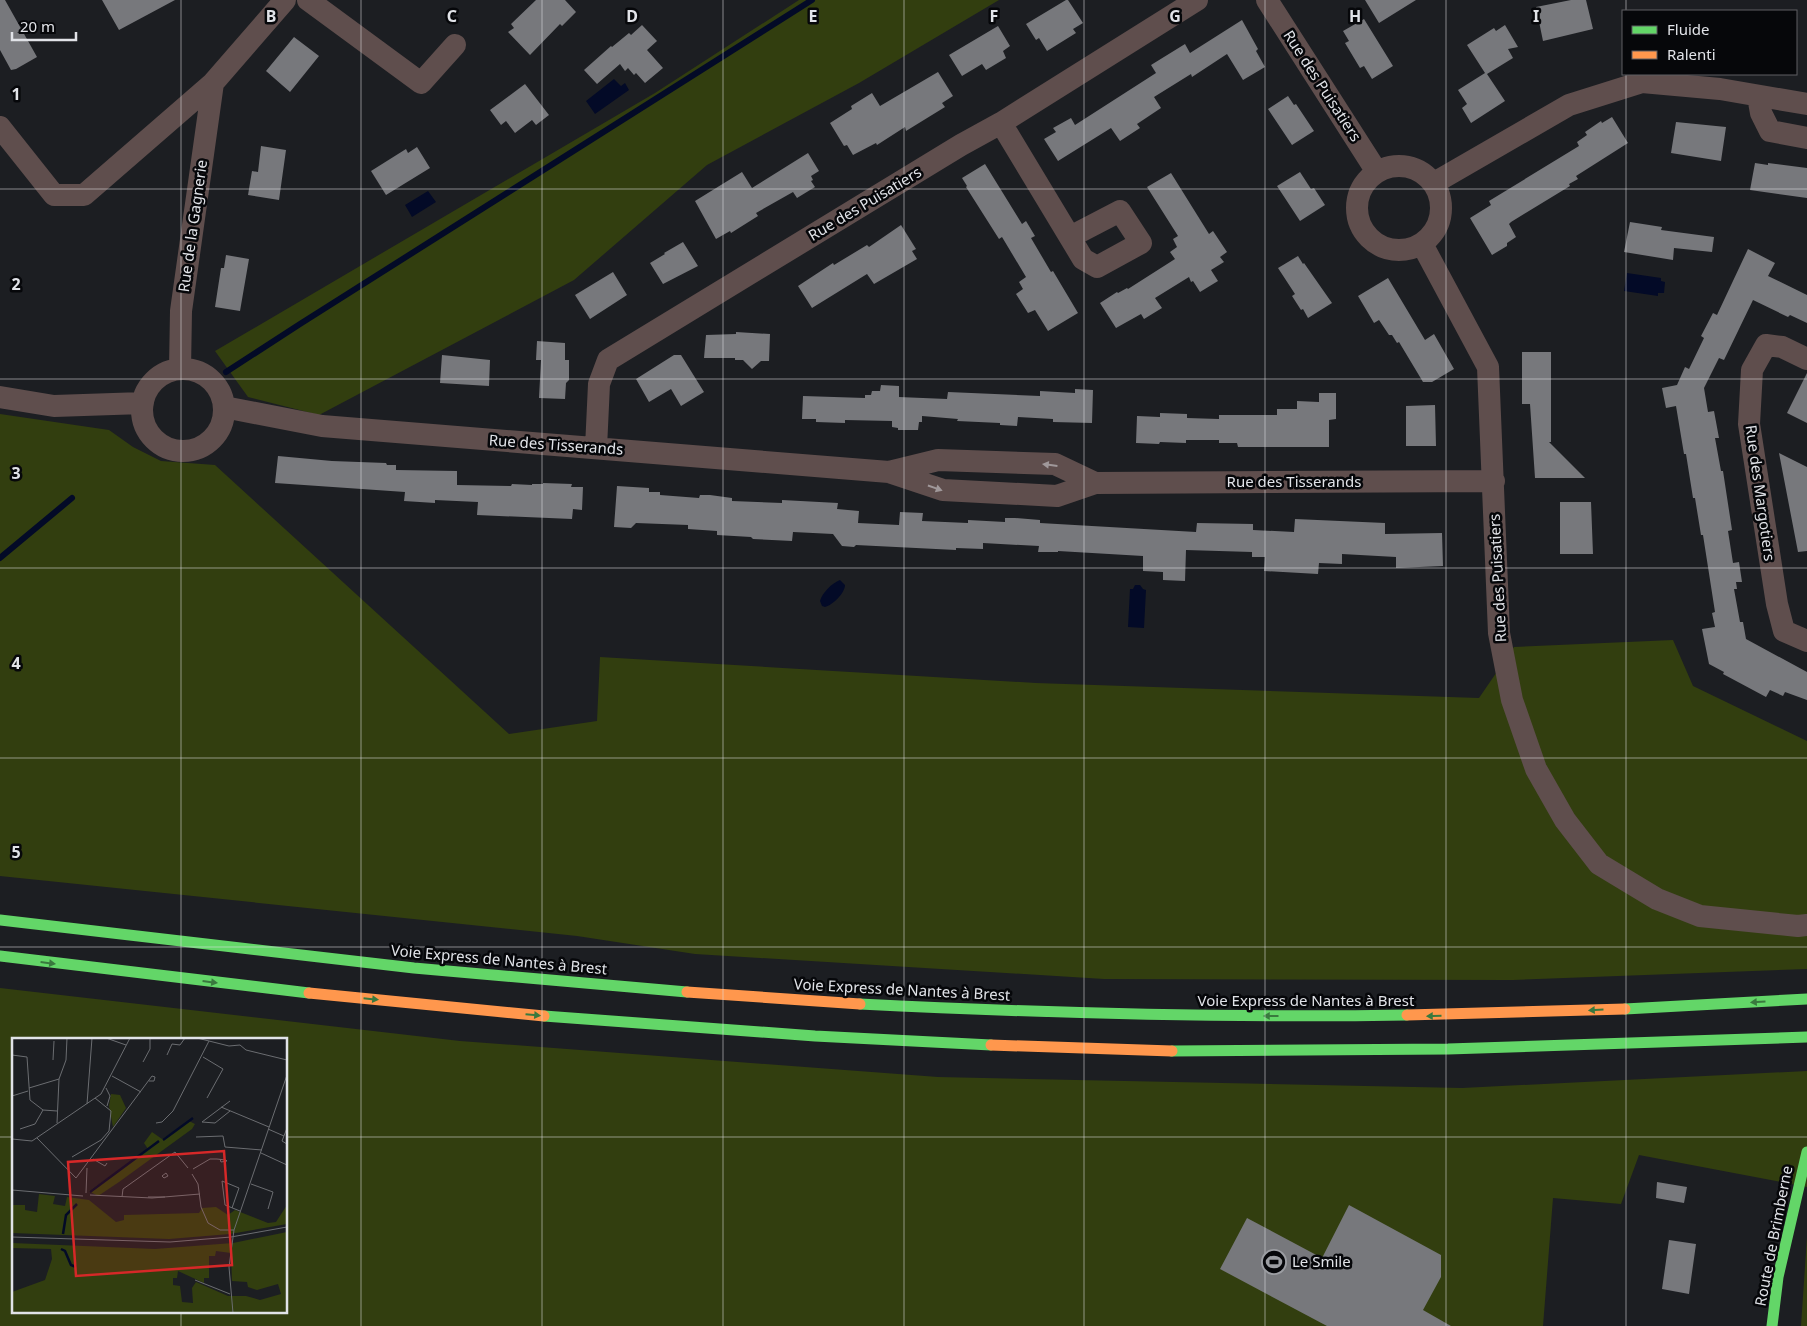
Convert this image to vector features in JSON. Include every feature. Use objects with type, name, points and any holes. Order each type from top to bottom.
[{"type":"main road","name":"Voie Express de Nantes à Brest","points":[[0,920],[310,957],[560,982],[809,1001],[950,1008],[1108,1014],[1369,1017],[1568,1012],[1807,999]]},
{"type":"main road","points":[[0,956],[303,992],[500,1012],[759,1033],[968,1045],[1092,1050],[1260,1052],[1429,1051],[1561,1048],[1807,1037]]},
{"type":"main road","name":"Route de Brimberne","points":[[1772,1326],[1778,1277],[1807,1152]]},
{"type":"street","points":[[0,127],[54,194],[84,195],[213,82],[285,0]]},
{"type":"street","points":[[308,0],[421,83],[455,45]]},
{"type":"street","name":"Rue des Puisatiers","points":[[596,448],[599,384],[608,360],[952,150],[1001,123],[1197,0]]},
{"type":"street","name":"Rue des Puisatiers","points":[[1267,0],[1377,172]]},
{"type":"street","name":"Rue de la Gagnerie","points":[[180,370],[181,311],[213,82]]},
{"type":"street","points":[[1434,184],[1569,105],[1642,82],[1720,89],[1807,104]]},
{"type":"street","points":[[1758,96],[1761,113],[1770,131],[1807,138]]},
{"type":"street","points":[[1001,123],[1070,237]]},
{"type":"street","points":[[1402,166],[1425,174],[1434,184],[1440,196],[1442,210],[1436,229],[1422,244],[1410,250],[1396,251],[1383,248],[1371,241],[1363,231],[1356,205],[1360,192],[1367,180],[1377,172],[1389,167],[1402,166]]},
{"type":"street","name":"Rue des Puisatiers","points":[[1422,244],[1488,366],[1499,634],[1512,700],[1536,769],[1565,820],[1599,864],[1657,899],[1700,916],[1798,926],[1807,925]]},
{"type":"street","name":"Rue des Margotiers","points":[[1807,359],[1782,347],[1766,345],[1752,370],[1749,424],[1777,604],[1784,631],[1807,641]]},
{"type":"street","points":[[180,370],[196,371],[214,382],[221,394],[224,407],[221,425],[212,440],[202,447],[178,451],[166,447],[147,430],[143,417],[143,403],[146,393],[152,384],[170,372],[180,370]]},
{"type":"street","points":[[0,397],[54,406],[143,403]]},
{"type":"street","name":"Rue des Tisserands","points":[[224,407],[322,426],[889,472],[943,490],[1057,496],[1095,483],[1494,481]]},
{"type":"street","name":"Rue des Tisserands","points":[[889,472],[938,460],[1055,464],[1095,483]]},
{"type":"green space","points":[[799,0],[999,0],[859,83],[707,165],[574,280],[319,415],[248,397],[215,351],[655,93]]},
{"type":"green space","points":[[0,414],[109,430],[133,447],[161,461],[215,465],[509,734],[597,721],[600,657],[1036,683],[1479,698],[1514,647],[1673,640],[1693,686],[1807,741],[1807,969],[1513,980],[1104,979],[695,954],[577,936],[0,876]]},
{"type":"green space","points":[[0,988],[460,1041],[938,1077],[1462,1088],[1807,1071],[1807,1187],[1639,1155],[1621,1204],[1553,1198],[1543,1326],[0,1326]]},
{"type":"green space","points":[[1807,1237],[1807,1326],[1801,1326]]},
{"type":"water","points":[[614,79],[621,86],[625,83],[629,90],[595,114],[586,101]]},
{"type":"water","points":[[428,191],[436,202],[412,217],[405,205]]},
{"type":"water","points":[[1627,273],[1661,278],[1661,281],[1665,282],[1664,293],[1658,293],[1658,296],[1624,291]]},
{"type":"water","points":[[840,580],[845,585],[841,595],[832,604],[825,607],[822,606],[820,601],[825,592]]},
{"type":"water","points":[[1135,585],[1140,585],[1146,590],[1144,628],[1128,627],[1130,589],[1133,589]]},
{"type":"building","points":[[0,0],[5,0],[37,57],[11,70],[0,50]]},
{"type":"building","points":[[102,0],[175,0],[119,30]]},
{"type":"building","points":[[536,0],[565,0],[576,12],[562,26],[560,24],[530,55],[508,32],[514,28],[511,24]]},
{"type":"building","points":[[1068,0],[1083,23],[1073,29],[1076,33],[1047,51],[1039,38],[1036,40],[1026,24]]},
{"type":"building","points":[[1365,0],[1416,0],[1379,23]]},
{"type":"building","points":[[1571,0],[1586,0],[1593,29],[1543,41],[1536,7]]},
{"type":"building","points":[[1364,19],[1393,66],[1372,79],[1364,66],[1360,68],[1345,43],[1349,41],[1343,31]]},
{"type":"building","points":[[1242,20],[1258,49],[1256,51],[1265,67],[1243,80],[1227,54],[1192,77],[1191,74],[1154,97],[1161,108],[1137,124],[1140,128],[1120,141],[1111,128],[1058,161],[1044,139],[1056,132],[1053,128],[1071,118],[1075,125],[1156,73],[1151,65],[1185,44],[1190,53]]},
{"type":"building","points":[[642,25],[657,41],[647,50],[663,68],[645,83],[636,73],[634,75],[628,68],[625,71],[620,64],[597,84],[584,70],[611,46],[629,33],[631,35]]},
{"type":"building","points":[[1505,25],[1518,47],[1508,49],[1513,58],[1487,74],[1505,101],[1471,123],[1462,108],[1467,104],[1458,90],[1485,73],[1467,45],[1494,28],[1496,31]]},
{"type":"building","points":[[998,26],[1010,46],[1003,51],[1006,58],[986,70],[982,64],[962,76],[949,55]]},
{"type":"building","points":[[294,37],[319,56],[290,92],[266,71]]},
{"type":"building","points":[[938,72],[953,96],[942,103],[945,107],[906,131],[905,127],[877,145],[876,143],[853,155],[847,145],[844,146],[830,123],[852,109],[851,106],[872,93],[880,106]]},
{"type":"building","points":[[525,84],[549,115],[536,125],[532,120],[515,133],[506,121],[501,125],[490,110]]},
{"type":"building","points":[[1288,96],[1294,105],[1296,104],[1314,131],[1292,145],[1268,109]]},
{"type":"building","points":[[1612,117],[1628,143],[1576,176],[1578,179],[1569,184],[1570,186],[1511,222],[1509,224],[1516,237],[1507,243],[1507,246],[1492,255],[1470,218],[1491,205],[1489,201],[1579,146],[1577,142],[1587,135],[1585,132],[1601,121],[1602,123]]},
{"type":"building","points":[[1676,122],[1726,127],[1721,161],[1671,153]]},
{"type":"building","points":[[261,146],[286,150],[279,200],[248,195],[252,171],[258,172]]},
{"type":"building","points":[[417,147],[430,168],[386,195],[371,171],[406,149],[408,153]]},
{"type":"building","points":[[808,153],[819,171],[811,176],[813,180],[811,181],[815,187],[797,198],[793,192],[756,213],[758,216],[731,233],[730,231],[716,239],[695,201],[742,172],[752,188]]},
{"type":"building","points":[[1755,163],[1807,168],[1807,198],[1750,190]]},
{"type":"building","points":[[985,164],[1022,224],[1026,221],[1035,236],[1031,238],[1078,313],[1048,331],[1035,310],[1028,313],[1016,294],[1023,289],[1019,282],[1026,277],[1002,237],[999,239],[962,178]]},
{"type":"building","points":[[1300,172],[1325,205],[1300,221],[1277,186]]},
{"type":"building","points":[[1171,173],[1209,234],[1213,231],[1227,252],[1220,257],[1224,262],[1211,270],[1218,281],[1200,292],[1189,277],[1155,298],[1162,308],[1144,319],[1141,314],[1116,328],[1100,303],[1117,292],[1128,289],[1175,259],[1170,252],[1177,247],[1173,239],[1178,236],[1147,187]]},
{"type":"building","points":[[1630,222],[1662,227],[1661,230],[1714,237],[1712,252],[1674,248],[1673,260],[1624,252]]},
{"type":"building","points":[[901,225],[916,249],[912,251],[917,259],[874,284],[867,274],[812,308],[798,286],[833,263],[834,265],[867,245],[869,247]]},
{"type":"building","points":[[683,242],[698,266],[663,284],[650,263]]},
{"type":"building","points":[[1748,249],[1775,263],[1768,276],[1807,295],[1807,323],[1790,315],[1788,317],[1753,300],[1724,360],[1719,358],[1704,388],[1708,412],[1714,411],[1719,438],[1715,438],[1721,471],[1723,471],[1732,530],[1728,531],[1733,563],[1739,562],[1742,582],[1736,582],[1737,589],[1734,589],[1740,622],[1743,622],[1746,639],[1807,672],[1807,700],[1785,692],[1783,696],[1770,690],[1766,697],[1723,674],[1724,672],[1709,664],[1702,629],[1715,627],[1712,613],[1715,612],[1703,535],[1701,535],[1695,498],[1693,498],[1676,406],[1666,408],[1662,388],[1677,385],[1685,367],[1689,369],[1704,338],[1701,336],[1713,313],[1717,315]]},
{"type":"building","points":[[226,255],[249,259],[240,311],[215,307],[221,268],[224,268]]},
{"type":"building","points":[[1298,256],[1332,303],[1308,318],[1292,296],[1295,294],[1278,268]]},
{"type":"building","points":[[613,272],[627,295],[590,319],[575,295]]},
{"type":"building","points":[[1388,278],[1425,340],[1434,334],[1454,369],[1432,382],[1423,382],[1399,342],[1397,343],[1392,335],[1389,335],[1379,320],[1374,323],[1358,296]]},
{"type":"building","points":[[736,332],[770,334],[769,361],[761,361],[752,369],[743,360],[735,360],[735,358],[704,358],[706,335],[736,334]]},
{"type":"building","points":[[537,341],[565,343],[565,360],[569,360],[569,380],[566,383],[565,399],[539,398],[541,360],[536,360]]},
{"type":"building","points":[[1522,352],[1551,352],[1551,442],[1549,442],[1585,478],[1535,478],[1530,404],[1522,404]]},
{"type":"building","points":[[442,355],[490,360],[489,386],[440,383]]},
{"type":"building","points":[[674,355],[681,355],[704,392],[681,406],[671,389],[649,402],[636,379]]},
{"type":"building","points":[[1807,373],[1807,423],[1787,413]]},
{"type":"building","points":[[881,385],[899,386],[899,397],[947,399],[948,392],[1040,396],[1040,391],[1075,393],[1075,389],[1093,390],[1092,423],[1053,422],[1053,419],[1018,417],[1017,426],[922,416],[922,422],[919,422],[918,430],[898,430],[898,428],[892,427],[892,421],[845,420],[845,423],[816,422],[816,419],[802,419],[803,396],[865,398],[865,395],[871,395],[872,391],[880,391]]},
{"type":"building","points":[[1319,393],[1336,393],[1336,419],[1329,420],[1329,447],[1238,447],[1237,443],[1219,443],[1219,440],[1186,440],[1186,443],[1160,442],[1159,444],[1136,443],[1137,416],[1160,417],[1160,413],[1187,414],[1187,418],[1219,419],[1219,415],[1277,415],[1277,409],[1297,409],[1297,401],[1319,402]]},
{"type":"building","points":[[1435,405],[1436,446],[1406,446],[1406,406]]},
{"type":"building","points":[[1779,453],[1807,467],[1807,551],[1798,552]]},
{"type":"building","points":[[278,456],[386,463],[387,465],[396,465],[396,470],[457,471],[457,485],[572,484],[571,487],[583,487],[582,510],[573,509],[572,519],[477,515],[478,502],[435,500],[435,503],[404,501],[405,492],[275,483]]},
{"type":"building","points":[[617,486],[649,488],[649,492],[660,492],[660,495],[699,498],[700,495],[710,495],[732,498],[732,501],[782,503],[782,500],[838,503],[837,509],[859,511],[858,523],[899,525],[900,512],[923,513],[922,521],[968,523],[968,520],[1005,522],[1005,518],[1015,518],[1040,520],[1040,523],[1196,532],[1197,523],[1253,524],[1253,530],[1294,532],[1295,519],[1385,523],[1385,534],[1442,533],[1443,566],[1396,568],[1396,557],[1342,554],[1342,564],[1319,563],[1318,574],[1264,571],[1265,557],[1252,557],[1252,552],[1186,550],[1185,581],[1163,580],[1163,572],[1143,571],[1143,556],[1058,551],[1038,552],[1039,546],[983,543],[983,549],[956,548],[956,550],[856,545],[854,547],[842,546],[833,534],[793,532],[792,541],[717,535],[717,531],[688,529],[688,525],[636,523],[631,528],[614,527]]},
{"type":"building","points":[[1560,502],[1591,502],[1593,554],[1560,554]]},
{"type":"building","points":[[1657,1182],[1687,1187],[1684,1203],[1656,1198]]},
{"type":"building","name":"Le Smile","points":[[1349,1205],[1441,1255],[1441,1277],[1423,1310],[1451,1326],[1327,1326],[1220,1269],[1247,1218],[1322,1258]]},
{"type":"building","points":[[1669,1240],[1696,1244],[1689,1294],[1662,1289]]},
{"type":"waterway","points":[[226,372],[812,0]]},
{"type":"waterway","points":[[0,558],[72,498]]},
{"type":"traffic: fast","points":[[0,920],[414,968],[687,992]]},
{"type":"traffic: fast","points":[[0,956],[309,993]]},
{"type":"traffic: fast","points":[[1625,1009],[1807,999]]},
{"type":"traffic: fast","points":[[860,1004],[1133,1014],[1407,1015]]},
{"type":"traffic: fast","points":[[544,1016],[815,1036],[991,1045]]},
{"type":"traffic: fast","points":[[1172,1051],[1448,1049],[1807,1037]]},
{"type":"traffic: fast","points":[[1772,1326],[1778,1277],[1807,1152]]},
{"type":"traffic: slow","points":[[687,992],[860,1004]]},
{"type":"traffic: slow","points":[[309,993],[544,1016]]},
{"type":"traffic: slow","points":[[1407,1015],[1625,1009]]},
{"type":"traffic: slow","points":[[991,1045],[1172,1051]]},
{"type":"place","name":"Le Smile","points":[[1274,1262]]}]
